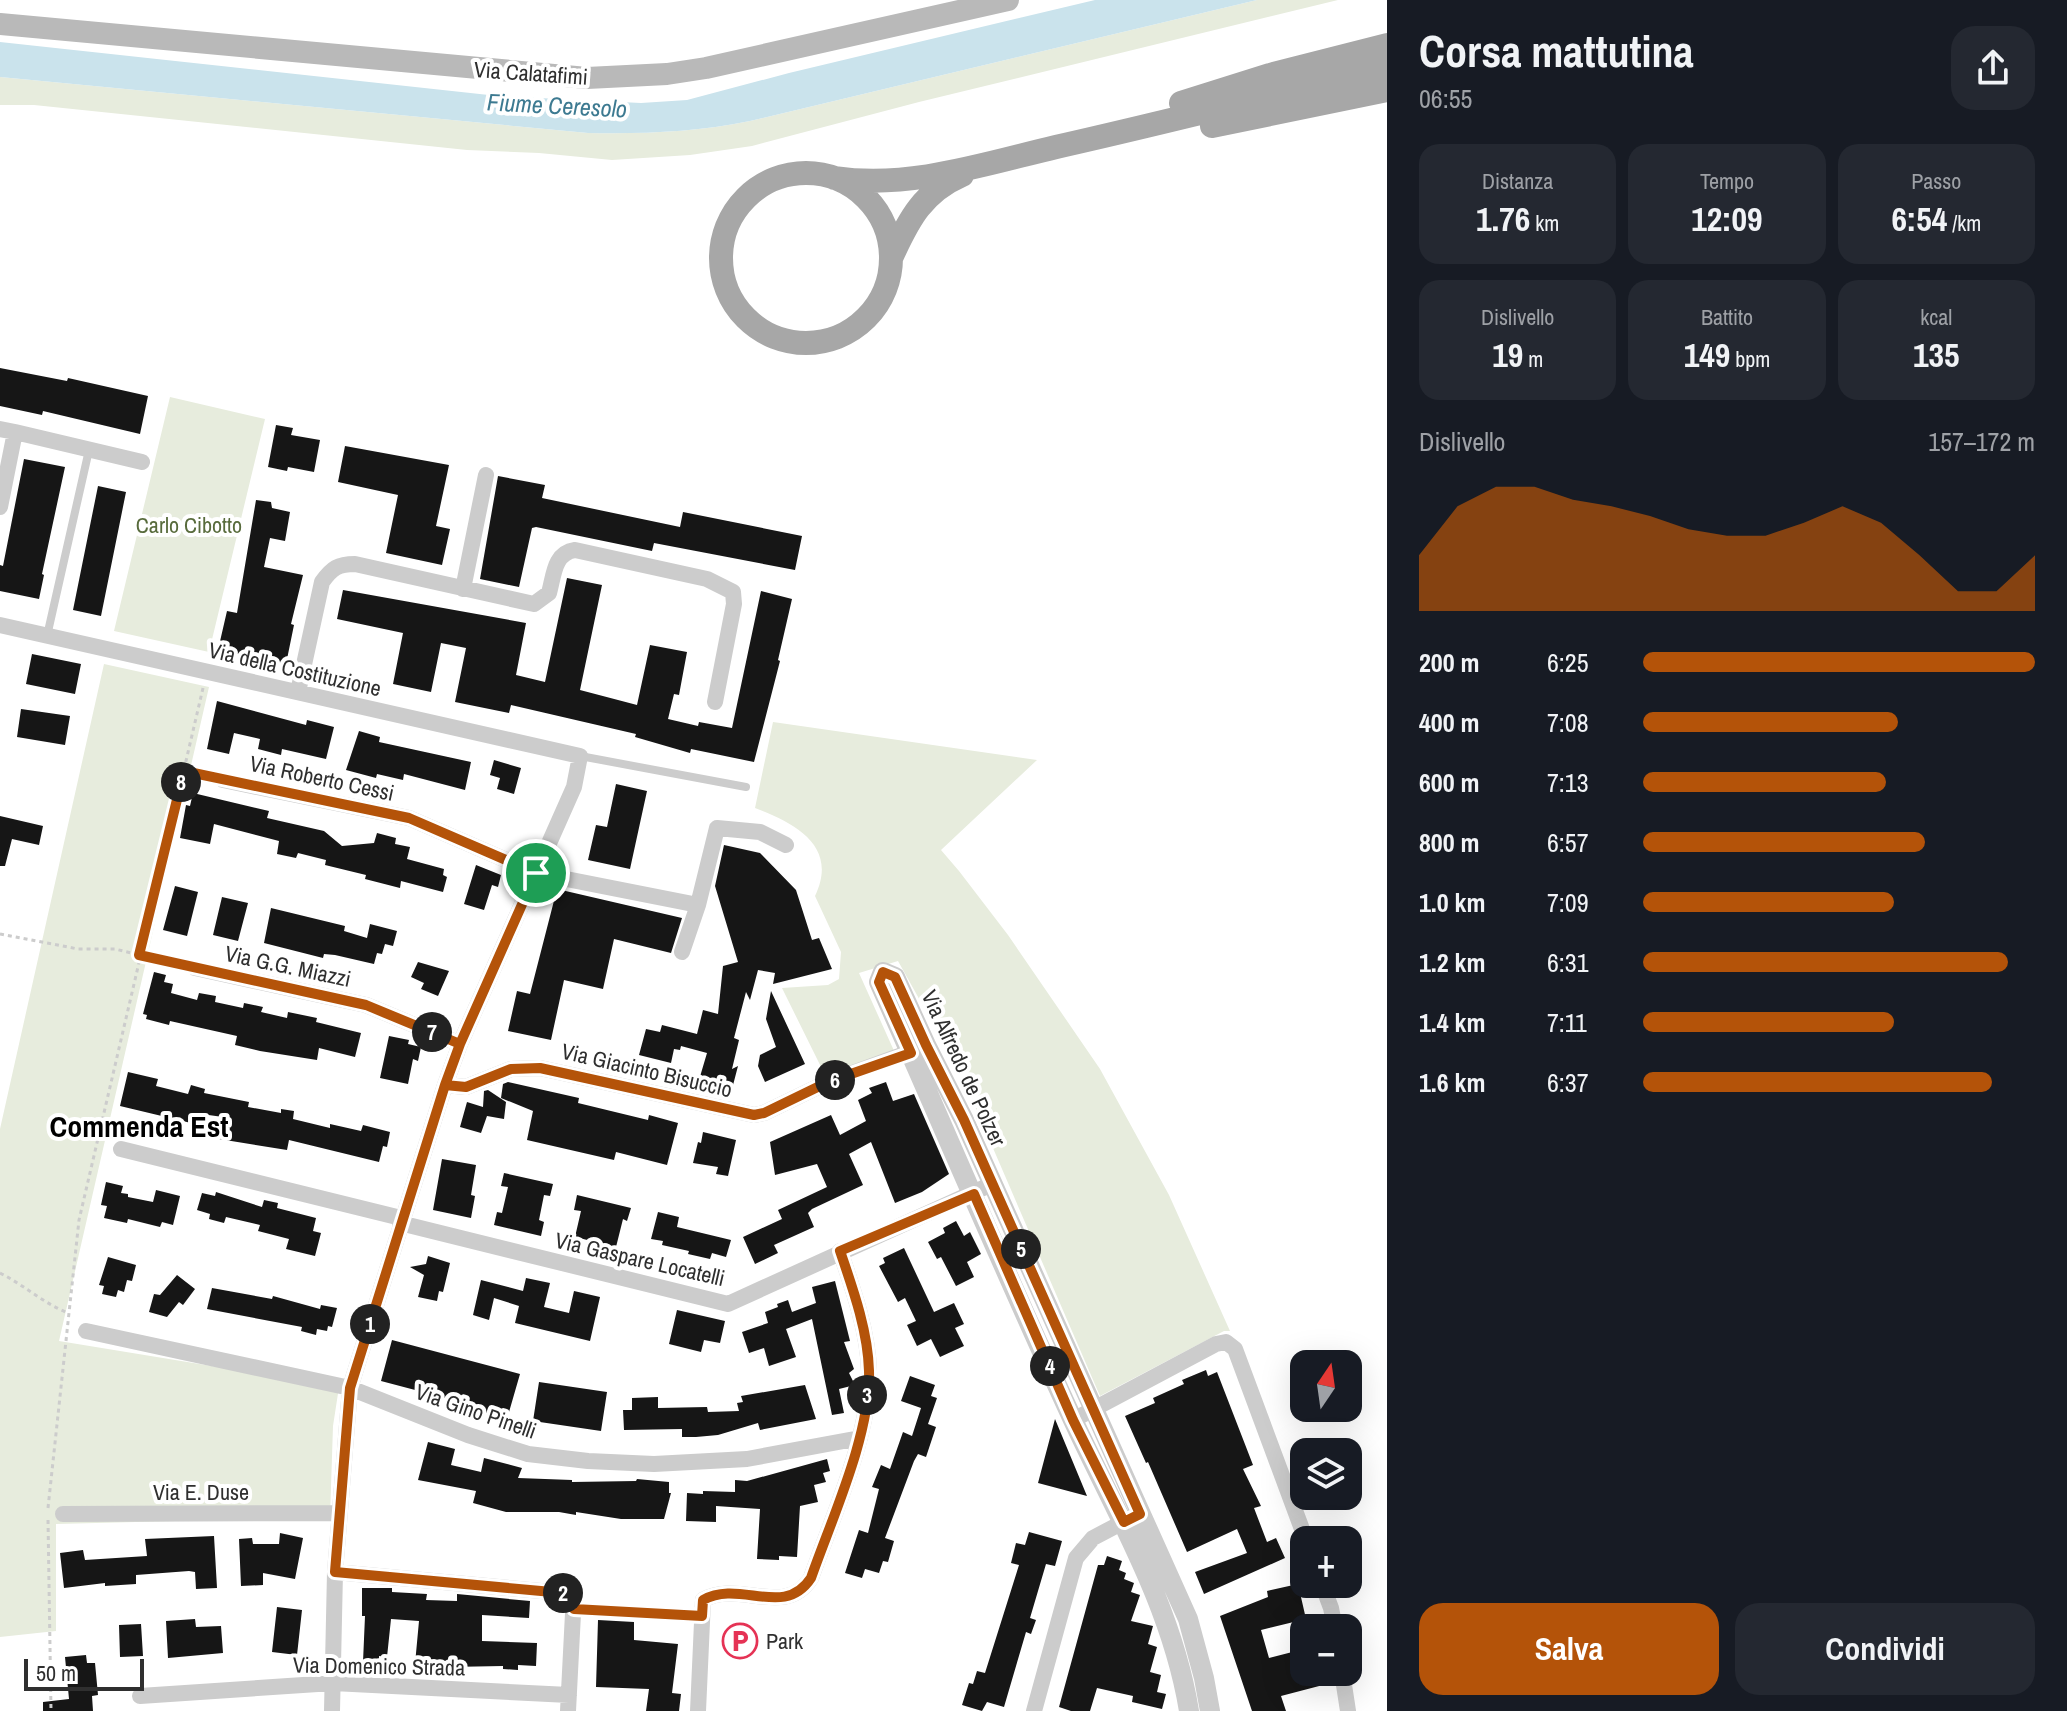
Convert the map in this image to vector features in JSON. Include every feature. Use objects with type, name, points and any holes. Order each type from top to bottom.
[{"type":"main road","name":"Via Calatafimi","points":[[0,24],[545,76],[601,78],[706,68],[1008,0]]},
{"type":"main road","points":[[1111,135],[1147,114],[1270,75],[1387,45]]},
{"type":"main road","points":[[994,162],[941,185],[910,217],[892,256],[887,284],[874,310],[853,330],[826,341],[798,343],[770,335],[746,319],[729,295],[721,268],[723,239],[734,212],[753,191],[778,177],[807,173],[868,183],[919,178],[1111,135],[1387,67]]},
{"type":"main road","points":[[1111,135],[1161,135],[1387,90]]},
{"type":"main road","points":[[835,178],[858,190],[876,208],[887,231],[892,256]]},
{"type":"street","points":[[0,507],[8,430],[142,462]]},
{"type":"street","points":[[463,589],[486,475]]},
{"type":"street","points":[[298,692],[322,582],[331,569],[340,564],[355,564],[534,604],[549,593],[558,559],[565,552],[575,550],[707,579],[733,592],[734,604],[715,702]]},
{"type":"street","name":"Via della Costituzione","points":[[0,625],[580,756]]},
{"type":"street","points":[[332,1711],[335,1572],[350,1388],[445,1085],[460,1044],[574,787],[580,756]]},
{"type":"street","name":"Via Roberto Cessi","points":[[223,780],[409,818],[536,873],[698,905]]},
{"type":"street","points":[[682,952],[698,905],[717,828],[760,832],[786,845]]},
{"type":"street","name":"Via G.G. Miazzi","points":[[195,968],[366,1005],[460,1044]]},
{"type":"street","name":"Via Giacinto Bisuccio","points":[[445,1085],[466,1087],[511,1069],[540,1068],[754,1115],[828,1082],[918,1049]]},
{"type":"street","name":"Via Alfredo de Polzer","points":[[918,1049],[964,1120],[983,1189],[1073,1420],[1188,1619],[1210,1711]]},
{"type":"street","name":"Via Gaspare Locatelli","points":[[121,1149],[728,1304],[983,1189]]},
{"type":"street","name":"Via Alfredo de Polzer","points":[[983,1189],[1093,1411],[1183,1672],[1189,1711]]},
{"type":"street","points":[[698,1711],[703,1600],[727,1594],[791,1597],[804,1589],[811,1578],[860,1438],[869,1374],[867,1347],[840,1251]]},
{"type":"street","name":"Via Gino Pinelli","points":[[86,1331],[350,1388],[468,1435],[528,1454],[654,1464],[747,1459],[860,1438]]},
{"type":"street","points":[[1073,1420],[1216,1344],[1226,1342],[1235,1349],[1301,1526]]},
{"type":"street","name":"Via E. Duse","points":[[63,1514],[339,1513]]},
{"type":"street","points":[[1034,1711],[1076,1558],[1093,1538],[1132,1518]]},
{"type":"street","points":[[335,1572],[574,1601],[568,1703]]},
{"type":"street","name":"Via Domenico Strada","points":[[140,1696],[333,1683],[568,1703]]},
{"type":"street","points":[[1344,1686],[1348,1711]]},
{"type":"lane","points":[[47,636],[89,449]]},
{"type":"lane","points":[[580,756],[746,787]]},
{"type":"path","points":[[51,1711],[48,1515],[79,1220],[203,688]]},
{"type":"path","name":"Via Roberto Cessi","points":[[184,771],[223,780]]},
{"type":"path","points":[[0,934],[78,949],[115,949],[195,968]]},
{"type":"path","points":[[0,1273],[20,1283],[51,1306],[68,1313]]},
{"type":"path","points":[[574,1601],[702,1616]]},
{"type":"green space","points":[[1257,0],[1338,0],[752,146],[690,155],[612,160],[467,150],[34,105],[0,105],[0,77],[588,133],[690,130],[750,121]]},
{"type":"green space","name":"Carlo Cibotto","points":[[170,397],[265,419],[209,652],[114,631]]},
{"type":"green space","points":[[104,664],[209,687],[59,1341],[339,1387],[333,1426],[330,1517],[56,1524],[56,1631],[0,1637],[0,1129]]},
{"type":"green space","points":[[773,722],[1037,760],[941,850],[1008,935],[1100,1069],[1169,1195],[1230,1331],[1224,1331],[1100,1396],[961,1074],[898,961],[859,973],[895,1053],[825,1075],[782,988],[828,985],[839,979],[841,952],[815,896],[821,878],[817,850],[798,829],[755,808]]},
{"type":"water","name":"Fiume Ceresolo","points":[[1095,0],[1257,0],[750,121],[670,132],[588,133],[0,77],[0,42],[498,96],[641,103],[687,100]]},
{"type":"building","points":[[0,368],[67,381],[68,378],[148,396],[140,434],[43,411],[42,415],[0,406]]},
{"type":"building","points":[[276,425],[293,428],[291,435],[320,440],[314,472],[268,467]]},
{"type":"building","points":[[345,446],[449,465],[436,526],[450,529],[442,565],[386,553],[398,495],[338,482]]},
{"type":"building","points":[[24,459],[65,467],[39,599],[0,591],[0,565],[3,566]]},
{"type":"building","points":[[498,476],[545,485],[542,498],[680,527],[683,512],[802,536],[795,570],[654,543],[652,551],[536,527],[532,528],[519,587],[480,579]]},
{"type":"building","points":[[98,486],[126,492],[101,616],[73,610]]},
{"type":"building","points":[[256,500],[271,502],[272,508],[290,512],[285,541],[270,538],[264,567],[303,575],[291,624],[294,625],[286,664],[218,650],[227,611],[237,613]]},
{"type":"building","points":[[567,578],[602,585],[580,690],[637,705],[650,645],[687,652],[679,695],[674,694],[668,719],[698,726],[699,722],[732,728],[761,591],[792,599],[754,762],[691,749],[690,753],[635,737],[636,734],[511,705],[509,713],[455,702],[466,648],[441,643],[431,692],[393,684],[403,633],[337,619],[343,590],[526,623],[516,675],[545,682]]},
{"type":"building","points":[[32,654],[81,664],[75,694],[26,684]]},
{"type":"building","points":[[217,701],[306,725],[307,720],[334,727],[326,759],[282,749],[281,755],[258,749],[260,739],[234,733],[229,754],[207,749]]},
{"type":"building","points":[[21,709],[70,716],[65,745],[17,737]]},
{"type":"building","points":[[359,731],[380,737],[379,742],[471,762],[465,790],[404,774],[403,780],[377,774],[376,778],[346,770]]},
{"type":"building","points":[[494,760],[521,768],[514,794],[497,789],[500,778],[490,775]]},
{"type":"building","points":[[616,784],[647,791],[630,869],[588,860],[596,825],[607,827]]},
{"type":"building","points":[[193,793],[269,811],[267,818],[324,831],[342,846],[374,843],[377,833],[396,838],[395,844],[410,847],[407,859],[444,869],[443,875],[447,877],[443,892],[401,881],[400,888],[365,879],[366,875],[325,865],[326,860],[298,853],[296,858],[277,854],[279,841],[214,824],[210,844],[180,838],[186,805],[190,806]]},
{"type":"building","points":[[0,816],[43,826],[39,845],[12,839],[5,866],[0,866]]},
{"type":"building","points":[[724,845],[760,853],[796,890],[812,940],[819,938],[832,969],[773,984],[775,973],[758,970],[750,1000],[746,992],[734,1038],[739,1040],[732,1069],[738,1066],[732,1089],[699,1080],[707,1053],[681,1046],[680,1050],[674,1049],[671,1063],[639,1055],[646,1029],[660,1032],[662,1025],[697,1034],[703,1010],[718,1014],[723,966],[738,962],[715,886]]},
{"type":"building","points":[[476,865],[501,875],[498,887],[492,885],[484,910],[464,904]]},
{"type":"building","points":[[175,886],[198,892],[187,936],[163,930]]},
{"type":"building","points":[[557,889],[682,918],[671,953],[614,939],[603,989],[564,980],[551,1040],[508,1031],[517,991],[530,994]]},
{"type":"building","points":[[222,897],[248,903],[238,941],[213,935]]},
{"type":"building","points":[[271,908],[345,926],[344,931],[367,938],[370,924],[397,931],[393,946],[385,944],[382,954],[377,953],[374,964],[335,955],[324,954],[323,958],[264,943]]},
{"type":"building","points":[[418,962],[449,971],[438,996],[421,989],[424,983],[411,977]]},
{"type":"building","points":[[154,972],[166,975],[164,982],[173,984],[171,993],[197,1000],[199,993],[216,996],[215,1002],[243,1008],[244,1003],[263,1007],[261,1012],[287,1018],[288,1012],[317,1018],[316,1022],[361,1033],[355,1057],[319,1048],[317,1060],[260,1051],[235,1045],[237,1036],[170,1021],[169,1025],[146,1019],[147,1015],[143,1014]]},
{"type":"building","points":[[771,991],[805,1064],[765,1082],[758,1066],[760,1055],[776,1047],[766,1019]]},
{"type":"building","points":[[389,1036],[409,1040],[408,1044],[421,1047],[418,1061],[413,1059],[408,1084],[380,1078]]},
{"type":"building","points":[[128,1072],[158,1079],[156,1086],[188,1094],[191,1085],[205,1089],[204,1093],[249,1102],[248,1107],[281,1113],[281,1109],[294,1111],[293,1119],[330,1128],[330,1124],[361,1131],[363,1125],[390,1132],[387,1147],[383,1146],[379,1162],[289,1140],[287,1150],[219,1139],[223,1117],[194,1113],[191,1123],[120,1106]]},
{"type":"building","points":[[508,1082],[579,1098],[578,1103],[648,1120],[649,1115],[678,1123],[667,1165],[616,1152],[614,1160],[527,1140],[533,1111],[501,1098],[503,1084]]},
{"type":"building","points":[[886,1082],[893,1101],[914,1094],[949,1174],[922,1192],[895,1203],[871,1142],[849,1154],[863,1185],[812,1209],[808,1213],[814,1227],[774,1245],[778,1253],[755,1264],[743,1237],[782,1219],[778,1210],[827,1187],[817,1164],[775,1175],[770,1142],[831,1115],[840,1135],[866,1121],[858,1100],[872,1093],[869,1088]]},
{"type":"building","points":[[488,1090],[506,1102],[504,1119],[487,1116],[481,1133],[460,1127],[467,1102],[483,1107],[484,1091]]},
{"type":"building","points":[[703,1132],[736,1140],[728,1176],[716,1174],[718,1167],[693,1163]]},
{"type":"building","points":[[442,1159],[476,1165],[471,1218],[433,1210]]},
{"type":"building","points":[[504,1173],[553,1184],[550,1196],[544,1195],[539,1220],[544,1222],[541,1236],[494,1225],[497,1212],[502,1213],[508,1187],[501,1186]]},
{"type":"building","points":[[106,1182],[123,1186],[121,1193],[128,1194],[128,1197],[153,1202],[156,1190],[180,1196],[173,1225],[162,1222],[160,1227],[128,1219],[127,1223],[104,1218],[107,1206],[101,1205]]},
{"type":"building","points":[[216,1192],[262,1207],[264,1200],[278,1203],[277,1208],[316,1218],[313,1231],[321,1233],[315,1256],[286,1249],[289,1239],[258,1231],[260,1225],[226,1217],[224,1223],[209,1219],[210,1214],[197,1210],[202,1193],[215,1196]]},
{"type":"building","points":[[577,1195],[631,1208],[627,1221],[623,1219],[616,1247],[575,1237],[581,1211],[574,1210]]},
{"type":"building","points":[[658,1212],[679,1217],[677,1227],[731,1240],[726,1257],[712,1253],[710,1259],[688,1254],[689,1251],[662,1245],[663,1241],[651,1239]]},
{"type":"building","points":[[956,1221],[964,1236],[970,1232],[981,1254],[967,1262],[974,1277],[956,1286],[941,1257],[937,1259],[928,1242],[945,1233],[943,1228]]},
{"type":"building","points":[[904,1248],[934,1312],[954,1303],[964,1324],[955,1328],[964,1346],[940,1357],[931,1339],[917,1346],[907,1325],[916,1321],[905,1298],[898,1302],[879,1266],[885,1263],[883,1258]]},
{"type":"building","points":[[428,1256],[450,1263],[443,1292],[439,1291],[437,1301],[418,1297],[424,1275],[410,1267],[426,1264]]},
{"type":"building","points":[[108,1257],[136,1265],[132,1281],[127,1280],[124,1292],[118,1290],[116,1297],[102,1294],[104,1286],[99,1285]]},
{"type":"building","points":[[177,1275],[195,1289],[183,1305],[179,1302],[167,1317],[149,1312],[154,1294],[160,1295]]},
{"type":"building","points":[[526,1278],[550,1283],[544,1307],[569,1313],[574,1291],[600,1297],[590,1341],[515,1323],[519,1306],[494,1298],[489,1320],[473,1315],[481,1280],[523,1291]]},
{"type":"building","points":[[835,1281],[850,1341],[844,1342],[854,1369],[849,1373],[855,1385],[839,1389],[844,1413],[832,1415],[812,1319],[786,1329],[796,1357],[769,1366],[764,1348],[749,1353],[742,1332],[768,1323],[765,1312],[778,1307],[777,1304],[788,1300],[792,1312],[816,1303],[812,1287]]},
{"type":"building","points":[[212,1288],[272,1299],[273,1296],[320,1309],[321,1305],[337,1308],[332,1327],[328,1326],[327,1331],[317,1329],[316,1335],[301,1331],[302,1327],[207,1309]]},
{"type":"building","points":[[677,1310],[725,1321],[720,1343],[704,1340],[701,1352],[669,1344]]},
{"type":"building","points":[[392,1340],[520,1374],[507,1419],[452,1403],[453,1400],[381,1381]]},
{"type":"building","points":[[1206,1370],[1208,1376],[1217,1372],[1253,1465],[1243,1469],[1261,1506],[1254,1508],[1267,1542],[1276,1538],[1285,1558],[1204,1594],[1195,1572],[1247,1553],[1237,1529],[1187,1552],[1125,1416],[1155,1403],[1153,1398]]},
{"type":"building","points":[[910,1376],[935,1385],[931,1396],[937,1398],[928,1424],[936,1427],[926,1457],[918,1454],[914,1461],[885,1538],[894,1541],[888,1562],[883,1561],[879,1573],[865,1569],[862,1578],[845,1573],[859,1530],[868,1533],[879,1489],[872,1487],[881,1465],[890,1469],[903,1432],[912,1436],[921,1408],[901,1401]]},
{"type":"building","points":[[539,1382],[607,1392],[601,1431],[533,1421]]},
{"type":"building","points":[[805,1385],[816,1419],[760,1430],[758,1423],[718,1435],[696,1437],[682,1437],[682,1429],[624,1430],[623,1410],[632,1410],[632,1398],[658,1397],[658,1408],[707,1407],[708,1412],[739,1411],[737,1403],[743,1402],[741,1396]]},
{"type":"building","points":[[1055,1419],[1087,1496],[1038,1483]]},
{"type":"building","points":[[428,1442],[455,1449],[451,1465],[481,1472],[484,1458],[522,1468],[518,1478],[572,1482],[637,1479],[669,1482],[671,1493],[664,1519],[621,1519],[576,1512],[576,1515],[506,1512],[473,1503],[476,1491],[418,1480]]},
{"type":"building","points":[[827,1459],[830,1471],[823,1473],[826,1482],[814,1485],[818,1502],[800,1506],[797,1557],[757,1559],[760,1509],[716,1506],[716,1522],[686,1521],[687,1493],[735,1492],[735,1480],[747,1481]]},
{"type":"building","points":[[1029,1532],[1062,1541],[1055,1566],[1046,1564],[1030,1618],[1036,1620],[1031,1634],[1026,1632],[1004,1707],[987,1702],[982,1711],[962,1705],[969,1683],[973,1684],[977,1671],[985,1673],[1019,1565],[1011,1563],[1016,1543],[1025,1545]]},
{"type":"building","points":[[280,1533],[303,1538],[295,1579],[263,1573],[263,1585],[241,1586],[239,1539],[252,1538],[253,1544],[279,1544]]},
{"type":"building","points":[[214,1536],[217,1588],[196,1589],[195,1572],[189,1571],[136,1575],[136,1584],[105,1586],[105,1583],[64,1588],[60,1553],[83,1550],[85,1560],[147,1556],[145,1539]]},
{"type":"building","points":[[1107,1556],[1122,1561],[1119,1570],[1126,1573],[1124,1579],[1134,1583],[1131,1592],[1140,1595],[1131,1621],[1153,1626],[1148,1644],[1157,1647],[1150,1672],[1161,1675],[1157,1692],[1166,1694],[1162,1709],[1132,1702],[1133,1696],[1097,1688],[1090,1711],[1071,1711],[1059,1707],[1098,1565],[1104,1565]]},
{"type":"building","points":[[1290,1586],[1290,1598],[1301,1598],[1305,1614],[1290,1614],[1290,1623],[1261,1630],[1269,1658],[1290,1653],[1290,1686],[1319,1686],[1281,1696],[1286,1711],[1252,1711],[1220,1616],[1268,1597],[1267,1591]]},
{"type":"building","points":[[362,1588],[392,1588],[392,1592],[427,1594],[426,1600],[457,1601],[457,1594],[530,1601],[529,1618],[482,1615],[482,1641],[537,1643],[536,1666],[518,1665],[518,1670],[503,1669],[503,1666],[415,1664],[419,1621],[391,1619],[387,1657],[379,1656],[379,1663],[363,1662],[365,1616],[362,1616]]},
{"type":"building","points":[[277,1607],[302,1610],[297,1655],[272,1652]]},
{"type":"building","points":[[195,1619],[196,1627],[221,1626],[223,1653],[168,1658],[166,1621]]},
{"type":"building","points":[[598,1620],[634,1622],[634,1640],[678,1644],[672,1693],[681,1694],[679,1711],[646,1711],[649,1689],[596,1687]]},
{"type":"building","points":[[141,1624],[143,1656],[120,1657],[119,1625]]},
{"type":"building","points":[[86,1655],[87,1663],[95,1663],[98,1695],[92,1696],[93,1711],[43,1711],[43,1702],[69,1699],[65,1657]]},
{"type":"place","name":"Park","points":[[740,1641]]},
{"type":"district","name":"Commenda Est","points":[[139,1126]]},
{"type":"route","points":[[536,873],[409,818],[184,771],[139,955],[366,1005],[460,1044],[445,1085],[466,1087],[511,1069],[540,1068],[754,1115],[828,1082],[911,1053],[879,982],[883,972],[895,977],[964,1120],[1140,1514],[1124,1522],[1073,1420],[974,1194],[840,1251],[867,1347],[869,1374],[864,1425],[811,1578],[804,1589],[791,1597],[711,1596],[703,1600],[702,1616],[574,1609],[574,1594],[335,1572],[350,1388],[445,1085],[536,873]]}]
